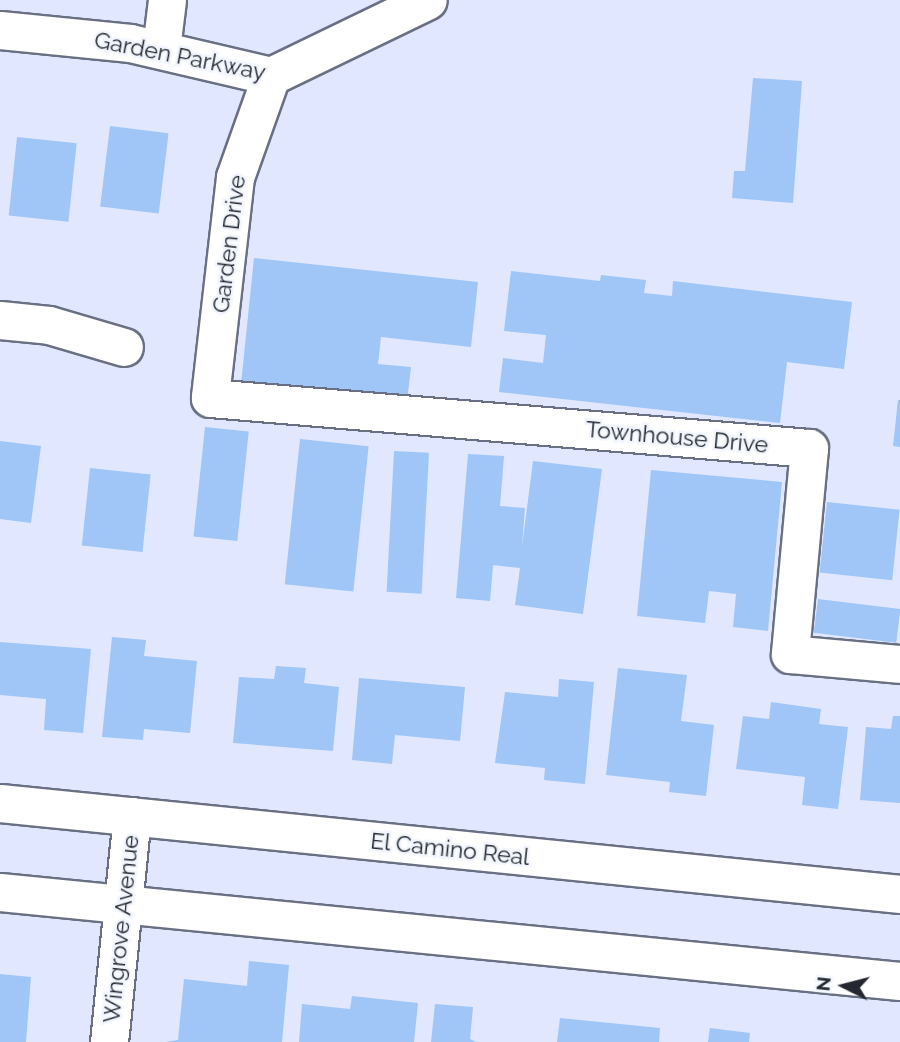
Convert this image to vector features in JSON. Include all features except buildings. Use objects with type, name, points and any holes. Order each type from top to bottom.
[{"type":"street","points":[[161,49],[167,0]]},
{"type":"street","name":"Garden Parkway","points":[[0,30],[161,49],[271,76],[428,0]]},
{"type":"street","name":"Garden Drive","points":[[229,399],[210,398],[235,177],[271,76]]},
{"type":"street","points":[[0,320],[49,325],[124,347]]},
{"type":"street","name":"Townhouse Drive","points":[[229,399],[809,448],[790,654],[900,664]]},
{"type":"street","name":"El Camino Real","points":[[0,803],[900,894]]},
{"type":"street","name":"Wingrove Avenue","points":[[109,1042],[132,816]]},
{"type":"street","points":[[0,892],[900,981]]}]
